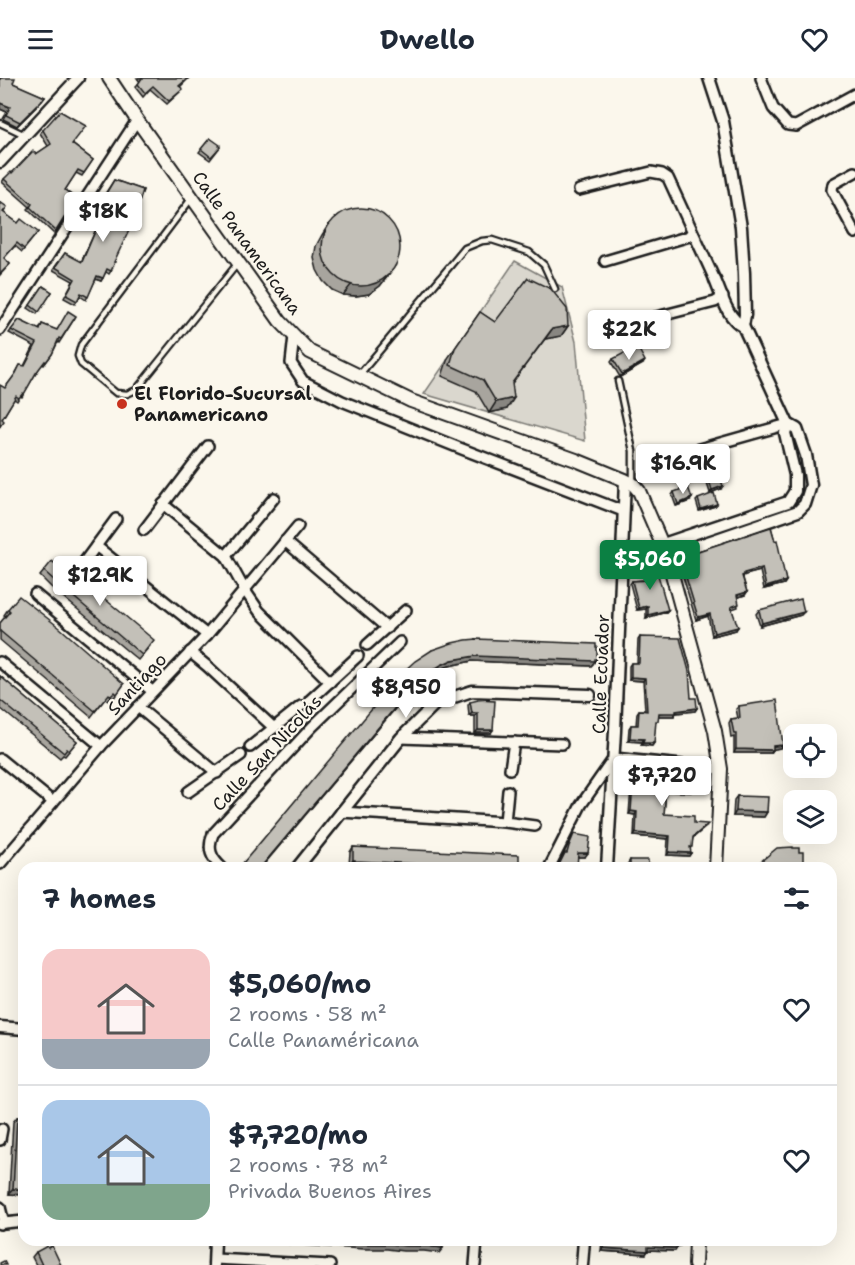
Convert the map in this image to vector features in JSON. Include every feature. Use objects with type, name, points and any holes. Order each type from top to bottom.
[{"type":"main road","name":"Calle Panamericana","points":[[109,78],[280,321],[310,352],[411,401],[565,456],[629,482]]},
{"type":"main road","points":[[629,482],[643,498],[665,550],[715,731],[721,769],[716,862]]},
{"type":"main road","points":[[695,1265],[696,1246]]},
{"type":"street","points":[[0,162],[78,78]]},
{"type":"street","points":[[665,550],[798,511],[805,504],[811,485],[806,456],[797,429],[788,424],[743,326],[745,315],[741,227],[723,121],[709,78]]},
{"type":"street","points":[[761,78],[773,108],[788,126],[796,126],[855,94]]},
{"type":"street","points":[[0,330],[137,120]]},
{"type":"street","points":[[579,190],[651,171],[668,178],[730,314],[736,322],[743,326]]},
{"type":"street","points":[[855,172],[833,184],[832,190],[855,233]]},
{"type":"street","points":[[605,261],[693,235]]},
{"type":"street","points":[[616,327],[715,302],[723,297]]},
{"type":"street","points":[[294,336],[291,363],[303,381],[353,405],[623,511]]},
{"type":"street","points":[[685,453],[788,424]]},
{"type":"street","points":[[665,550],[788,502],[795,491],[795,475],[785,433],[788,424]]},
{"type":"street","points":[[144,530],[208,446]]},
{"type":"street","name":"Calle Ecuador","points":[[607,862],[614,758],[623,511],[629,482]]},
{"type":"street","points":[[226,556],[274,498]]},
{"type":"street","points":[[788,502],[798,511]]},
{"type":"street","points":[[163,504],[226,556],[259,611],[330,682]]},
{"type":"street","points":[[79,569],[116,519]]},
{"type":"street","name":"Santiago","points":[[2,858],[101,746],[207,635],[298,526]]},
{"type":"street","points":[[285,541],[387,628]]},
{"type":"street","points":[[96,546],[207,635]]},
{"type":"street","points":[[35,594],[153,691]]},
{"type":"street","points":[[367,645],[406,610]]},
{"type":"street","name":"Calle San Nicolás","points":[[216,862],[209,848],[213,834],[312,727],[400,642]]},
{"type":"street","points":[[190,652],[274,728]]},
{"type":"street","points":[[310,700],[358,656]]},
{"type":"street","points":[[0,663],[101,746]]},
{"type":"street","points":[[302,862],[401,738],[436,703],[472,691],[590,695]]},
{"type":"street","points":[[250,747],[301,706]]},
{"type":"street","points":[[138,707],[217,773]]},
{"type":"street","points":[[401,738],[562,744]]},
{"type":"street","points":[[510,769],[514,742]]},
{"type":"street","points":[[188,792],[241,755]]},
{"type":"street","points":[[552,862],[581,805],[614,758],[721,769]]},
{"type":"street","points":[[0,759],[53,802]]},
{"type":"street","points":[[505,822],[508,791]]},
{"type":"street","points":[[341,812],[505,822],[535,826]]},
{"type":"street","points":[[0,1027],[18,1028]]},
{"type":"street","points":[[0,1140],[2,1129]]},
{"type":"street","points":[[0,1207],[2,1224],[18,1222]]},
{"type":"street","points":[[215,1246],[215,1262],[330,1265]]},
{"type":"street","points":[[475,1265],[477,1246]]},
{"type":"street","points":[[582,1265],[584,1246]]},
{"type":"lane","points":[[0,123],[25,135]]},
{"type":"lane","points":[[192,198],[81,345],[78,356],[81,364],[116,393],[128,394],[136,390],[238,263]]},
{"type":"lane","points":[[358,376],[465,249],[482,241],[492,240],[529,252],[544,266],[555,288]]},
{"type":"lane","points":[[618,381],[633,451],[629,482]]},
{"type":"shaded area","points":[[515,261],[562,287],[576,342],[585,441],[424,394]]},
{"type":"building","points":[[0,78],[15,78],[13,83],[45,97],[20,122],[6,115],[10,107],[0,103]]},
{"type":"building","points":[[142,78],[188,78],[179,86],[183,89],[169,101],[153,86],[145,93],[138,84]]},
{"type":"building","points":[[60,111],[86,126],[72,144],[93,160],[84,173],[78,170],[65,190],[76,199],[56,231],[30,207],[32,204],[4,179],[33,151],[36,154],[51,144],[43,130]]},
{"type":"building","points":[[210,138],[220,145],[211,157],[201,149]]},
{"type":"building","points":[[114,180],[143,190],[134,220],[111,271],[107,269],[103,278],[97,276],[88,297],[81,293],[77,301],[66,295],[75,279],[55,267],[65,253],[82,262],[97,227],[99,229],[101,224],[107,226],[121,201],[105,195]]},
{"type":"building","points":[[0,202],[7,207],[3,212],[18,223],[21,219],[38,232],[24,249],[17,243],[4,258],[10,264],[0,274]]},
{"type":"building","points":[[361,208],[376,211],[388,220],[397,232],[400,247],[397,262],[388,274],[376,283],[361,286],[346,283],[334,274],[325,262],[322,247],[325,232],[334,220],[346,211]]},
{"type":"building","points":[[528,278],[551,289],[567,309],[568,326],[552,329],[512,383],[514,398],[496,402],[483,380],[450,365],[455,348],[480,312],[495,322]]},
{"type":"building","points":[[43,286],[52,292],[39,312],[30,305]]},
{"type":"building","points":[[68,311],[76,316],[61,339],[59,338],[52,354],[36,373],[24,394],[19,398],[16,396],[0,426],[0,385],[5,388],[20,365],[25,366],[37,343],[11,330],[19,320],[40,330],[42,324],[57,330]]},
{"type":"building","points":[[638,348],[645,361],[622,374],[613,359]]},
{"type":"building","points":[[718,471],[723,486],[712,490],[707,474]]},
{"type":"building","points":[[688,487],[692,498],[678,504],[674,492]]},
{"type":"building","points":[[714,493],[717,504],[701,509],[698,499]]},
{"type":"building","points":[[771,527],[775,541],[777,540],[786,581],[766,587],[762,568],[744,573],[742,576],[747,592],[737,595],[739,604],[731,607],[738,627],[714,633],[710,614],[698,617],[680,557]]},
{"type":"building","points":[[57,559],[154,640],[142,655],[44,571],[52,561],[54,563]]},
{"type":"building","points":[[645,560],[654,561],[668,610],[648,615],[648,606],[639,608],[632,581],[647,580]]},
{"type":"building","points":[[19,596],[60,628],[124,684],[117,694],[115,692],[111,696],[109,694],[95,711],[0,631],[0,623]]},
{"type":"building","points":[[801,599],[804,612],[762,623],[759,610]]},
{"type":"building","points":[[640,637],[680,638],[689,671],[691,698],[696,698],[697,708],[676,711],[676,713],[659,713],[654,743],[643,743],[644,739],[630,738],[631,725],[638,725],[639,710],[647,711],[645,678],[631,677],[631,663],[639,663]]},
{"type":"building","points":[[466,640],[596,644],[597,659],[595,661],[475,656],[452,660],[441,665],[414,685],[265,862],[244,862],[403,672],[432,650]]},
{"type":"building","points":[[0,676],[77,741],[69,751],[67,749],[64,753],[0,700]]},
{"type":"building","points":[[777,700],[783,745],[773,746],[773,750],[736,749],[736,734],[734,734],[731,719],[740,718],[739,706]]},
{"type":"building","points":[[495,701],[493,730],[478,730],[478,713],[472,713],[470,702]]},
{"type":"building","points":[[624,769],[694,774],[693,789],[666,788],[664,814],[694,816],[694,823],[708,824],[693,837],[691,853],[669,852],[670,836],[636,833],[637,812],[631,811],[633,784],[623,783]]},
{"type":"building","points":[[737,796],[768,797],[767,812],[736,811]]},
{"type":"building","points":[[574,834],[590,837],[588,853],[578,853],[577,862],[560,862]]},
{"type":"building","points":[[353,847],[519,855],[519,862],[353,860]]},
{"type":"building","points":[[777,848],[799,848],[799,852],[803,852],[803,862],[760,862]]},
{"type":"building","points":[[630,860],[648,860],[648,862],[630,862]]},
{"type":"building","points":[[17,1117],[18,1117],[18,1189],[13,1189]]},
{"type":"building","points":[[47,1246],[48,1248],[52,1246],[61,1265],[42,1265],[36,1252]]},
{"type":"building","points":[[603,1246],[677,1246],[677,1248],[648,1247],[648,1251],[603,1248]]},
{"type":"place","name":"El Florido-Sucursal Panamericano","points":[[122,404]]}]
